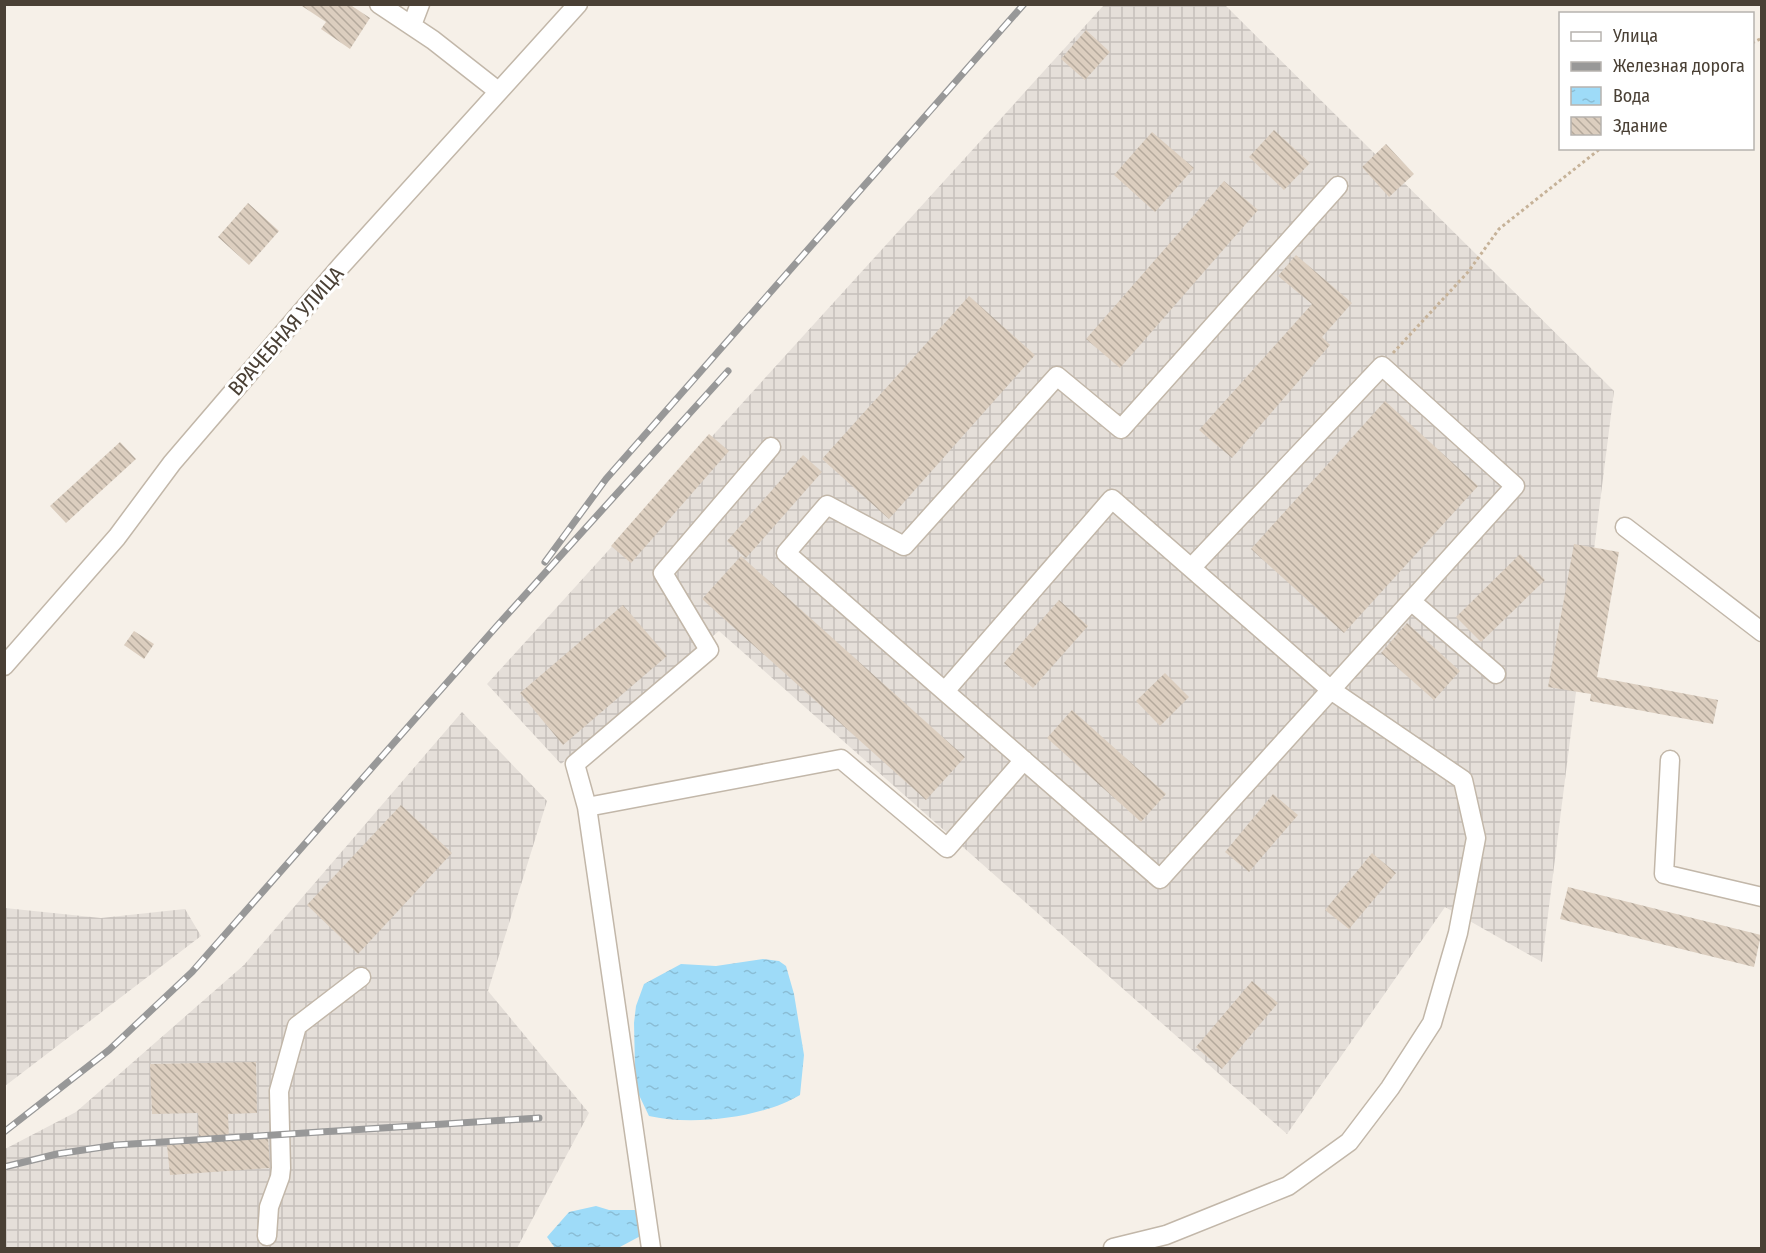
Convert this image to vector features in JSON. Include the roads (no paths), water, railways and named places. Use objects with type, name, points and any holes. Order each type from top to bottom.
[{"type":"street","points":[[379,4],[412,25],[498,91]]},
{"type":"street","points":[[412,25],[420,4]]},
{"type":"street","name":"ВРАЧЕБНАЯ УЛИЦА","points":[[4,666],[117,537],[172,463],[340,267],[578,4]]},
{"type":"street","points":[[1191,568],[1382,366],[1515,486],[1160,879],[786,553],[827,505],[903,546],[1056,376],[1121,429],[1338,186]]},
{"type":"street","points":[[651,1248],[587,807],[575,764],[709,650],[663,573],[771,447]]},
{"type":"street","points":[[945,691],[1112,499],[1331,690],[1463,780],[1476,838],[1458,933],[1432,1023],[1390,1088],[1349,1142],[1288,1186],[1172,1242],[1113,1248]]},
{"type":"street","points":[[1625,527],[1761,632]]},
{"type":"street","points":[[1411,601],[1496,674]]},
{"type":"street","points":[[587,807],[841,759],[947,849],[1024,760]]},
{"type":"street","points":[[1670,760],[1664,874],[1761,897]]},
{"type":"street","points":[[267,1236],[269,1207],[282,1168],[279,1091],[297,1026],[361,977]]},
{"type":"water","points":[[763,959],[779,961],[786,966],[794,994],[804,1055],[800,1095],[766,1109],[726,1118],[685,1120],[649,1116],[638,1093],[635,1068],[634,1023],[636,1006],[644,984],[681,964],[716,966]]},
{"type":"water","points":[[596,1206],[609,1210],[639,1210],[648,1232],[618,1248],[555,1248],[547,1237],[569,1212]]},
{"type":"railway","points":[[545,562],[606,479],[1024,4]]},
{"type":"railway","points":[[4,1132],[109,1050],[192,972],[496,627],[728,371]]},
{"type":"railway","points":[[4,1167],[57,1154],[116,1145],[539,1118]]}]
